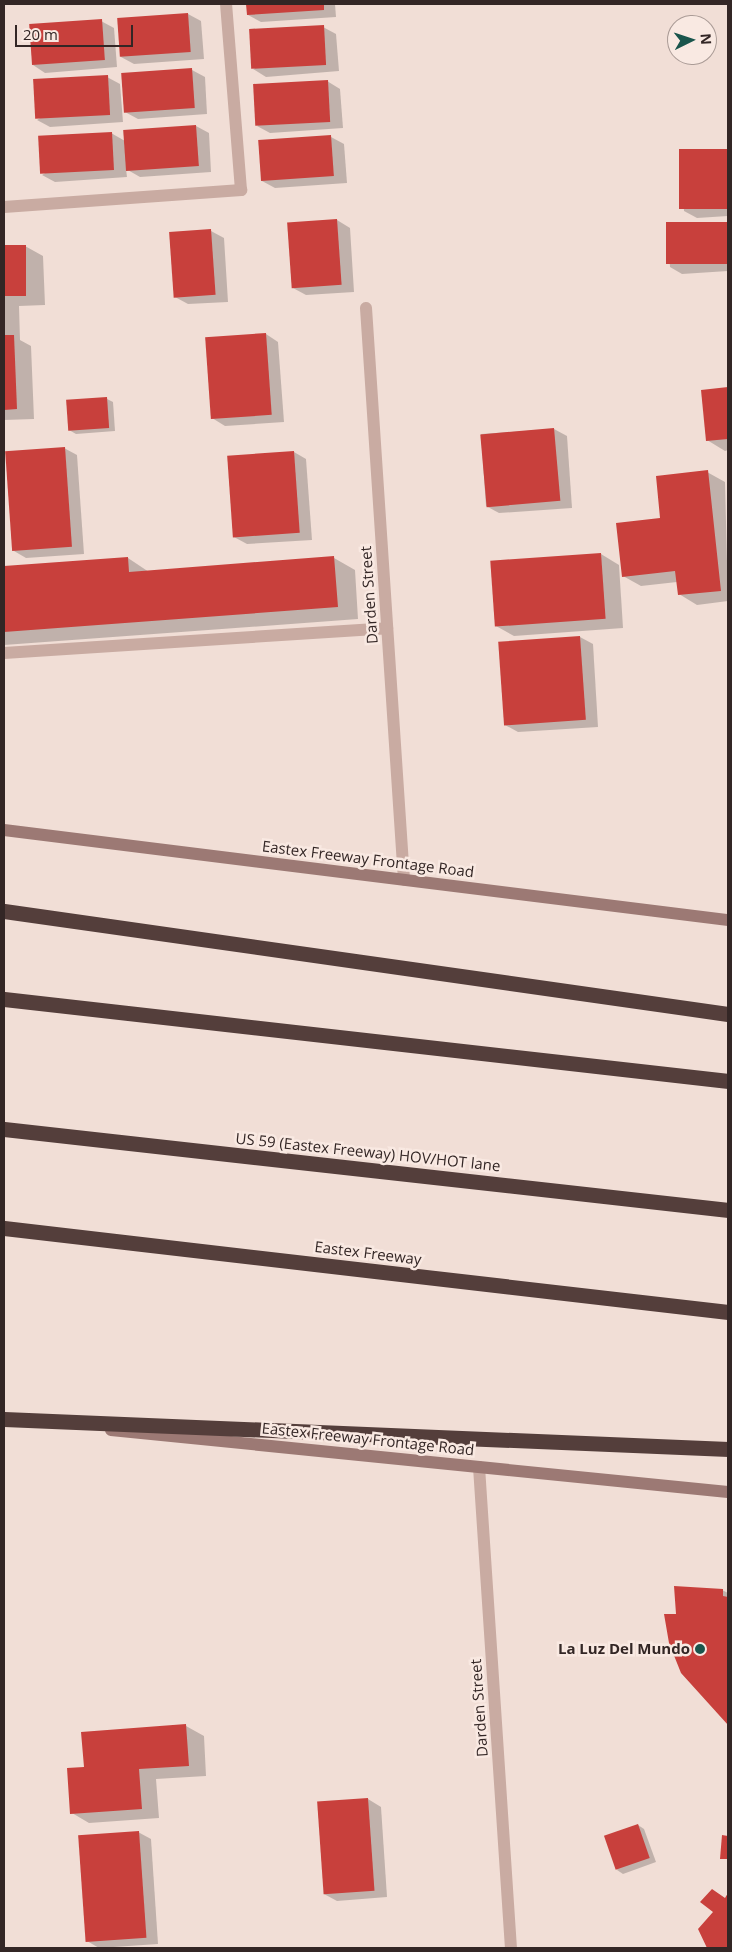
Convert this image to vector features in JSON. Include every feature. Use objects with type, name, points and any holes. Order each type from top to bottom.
[{"type":"highway","points":[[4,911],[728,1014]]},
{"type":"highway","points":[[4,999],[728,1082]]},
{"type":"highway","name":"US 59 (Eastex Freeway) HOV/HOT lane","points":[[4,1129],[728,1210]]},
{"type":"highway","name":"Eastex Freeway","points":[[4,1228],[728,1312]]},
{"type":"highway","points":[[4,1419],[728,1449]]},
{"type":"main road","name":"Eastex Freeway Frontage Road","points":[[4,830],[728,920]]},
{"type":"main road","name":"Eastex Freeway Frontage Road","points":[[4,1419],[728,1492]]},
{"type":"street","points":[[4,207],[241,190],[226,4]]},
{"type":"street","name":"Darden Street","points":[[366,308],[404,880]]},
{"type":"street","points":[[4,653],[388,628]]},
{"type":"street","name":"Darden Street","points":[[479,1467],[511,1948]]},
{"type":"building","points":[[246,4],[324,4],[324,10],[247,15]]},
{"type":"building","points":[[188,13],[191,52],[120,57],[117,18]]},
{"type":"building","points":[[102,19],[105,60],[32,65],[29,24]]},
{"type":"building","points":[[324,25],[326,65],[251,69],[249,29]]},
{"type":"building","points":[[192,68],[195,108],[124,113],[121,73]]},
{"type":"building","points":[[108,75],[110,115],[35,119],[33,79]]},
{"type":"building","points":[[328,80],[330,122],[255,126],[253,84]]},
{"type":"building","points":[[196,125],[199,166],[126,171],[123,130]]},
{"type":"building","points":[[112,132],[114,170],[40,174],[38,136]]},
{"type":"building","points":[[331,135],[334,176],[261,181],[258,140]]},
{"type":"building","points":[[679,149],[728,149],[728,209],[679,209]]},
{"type":"building","points":[[337,219],[342,285],[292,288],[287,222]]},
{"type":"building","points":[[666,222],[728,222],[728,264],[666,264]]},
{"type":"building","points":[[211,229],[216,295],[174,298],[169,232]]},
{"type":"building","points":[[4,245],[26,245],[26,296],[4,296]]},
{"type":"building","points":[[266,333],[272,415],[211,419],[205,337]]},
{"type":"building","points":[[4,335],[14,335],[17,409],[4,410]]},
{"type":"building","points":[[728,387],[728,439],[706,441],[701,390]]},
{"type":"building","points":[[107,397],[109,428],[68,431],[66,400]]},
{"type":"building","points":[[554,428],[560,501],[487,507],[480,434]]},
{"type":"building","points":[[65,447],[72,547],[12,551],[5,451]]},
{"type":"building","points":[[294,451],[300,533],[233,537],[227,456]]},
{"type":"building","points":[[708,470],[721,591],[678,595],[675,571],[622,577],[616,523],[660,518],[656,476]]},
{"type":"building","points":[[601,553],[606,619],[495,627],[490,561]]},
{"type":"building","points":[[334,556],[338,607],[4,632],[4,566],[128,557],[129,572]]},
{"type":"building","points":[[580,636],[586,720],[504,726],[498,642]]},
{"type":"building","name":"La Luz Del Mundo","points":[[674,1586],[723,1589],[723,1596],[728,1597],[728,1725],[681,1673],[669,1643],[664,1614],[676,1614]]},
{"type":"building","points":[[186,1724],[189,1766],[139,1769],[142,1809],[70,1814],[67,1768],[84,1767],[81,1732]]},
{"type":"building","points":[[368,1798],[374,1891],[324,1894],[317,1802]]},
{"type":"building","points":[[638,1824],[650,1858],[616,1870],[604,1836]]},
{"type":"building","points":[[139,1831],[146,1938],[86,1942],[78,1835]]},
{"type":"building","points":[[722,1835],[728,1836],[728,1859],[720,1859]]},
{"type":"building","points":[[712,1889],[725,1898],[728,1893],[728,1948],[707,1948],[698,1929],[713,1912],[700,1902]]},
{"type":"place","name":"La Luz Del Mundo","points":[[700,1649]]}]
